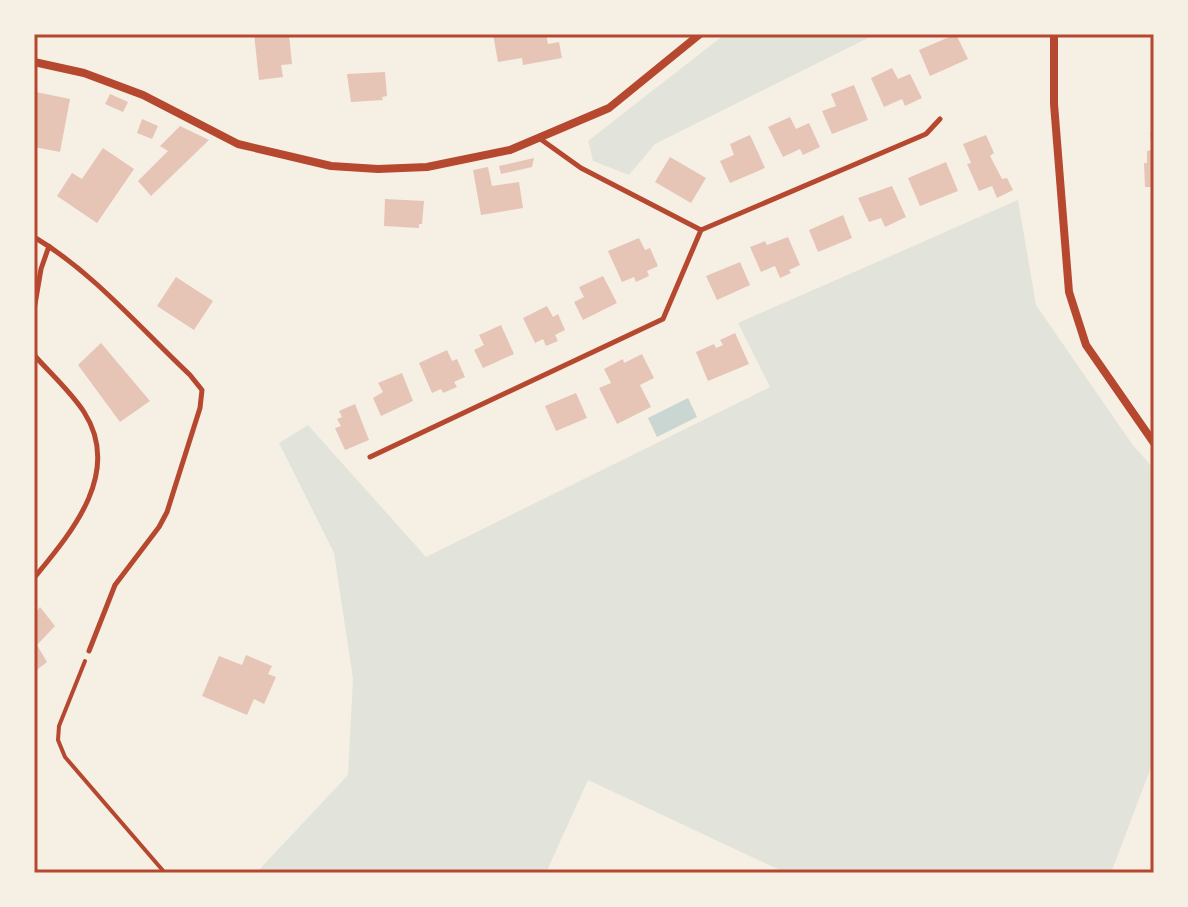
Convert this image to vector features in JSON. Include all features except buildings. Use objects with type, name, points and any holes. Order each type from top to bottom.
[{"type":"street","points":[[34,62],[84,73],[143,95],[238,144],[331,166],[378,169],[427,167],[510,150],[609,108],[700,34]]},
{"type":"street","points":[[1054,34],[1054,104],[1069,292],[1086,345],[1154,443]]},
{"type":"lane","points":[[370,457],[663,319],[701,230],[926,134],[940,119]]},
{"type":"lane","points":[[539,138],[581,168],[701,230]]},
{"type":"lane","points":[[34,237],[96,285],[202,390],[200,408],[167,512],[115,585],[89,651]]},
{"type":"lane","points":[[34,310],[41,269],[49,246]]},
{"type":"lane","points":[[34,348],[35,356],[85,413],[98,448],[93,492],[74,529],[34,578]]},
{"type":"path","points":[[89,651],[59,726],[58,740],[65,757],[165,873]]},
{"type":"shaded area","points":[[725,34],[876,34],[655,144],[629,175],[593,161],[588,141]]},
{"type":"shaded area","points":[[1018,200],[1036,305],[1132,444],[1154,469],[1154,771],[1150,770],[1111,873],[786,873],[588,780],[546,873],[256,873],[348,775],[353,679],[334,553],[279,443],[308,425],[426,557],[770,387],[738,323]]},
{"type":"shaded area","points":[[688,398],[697,417],[657,437],[648,418]]}]
